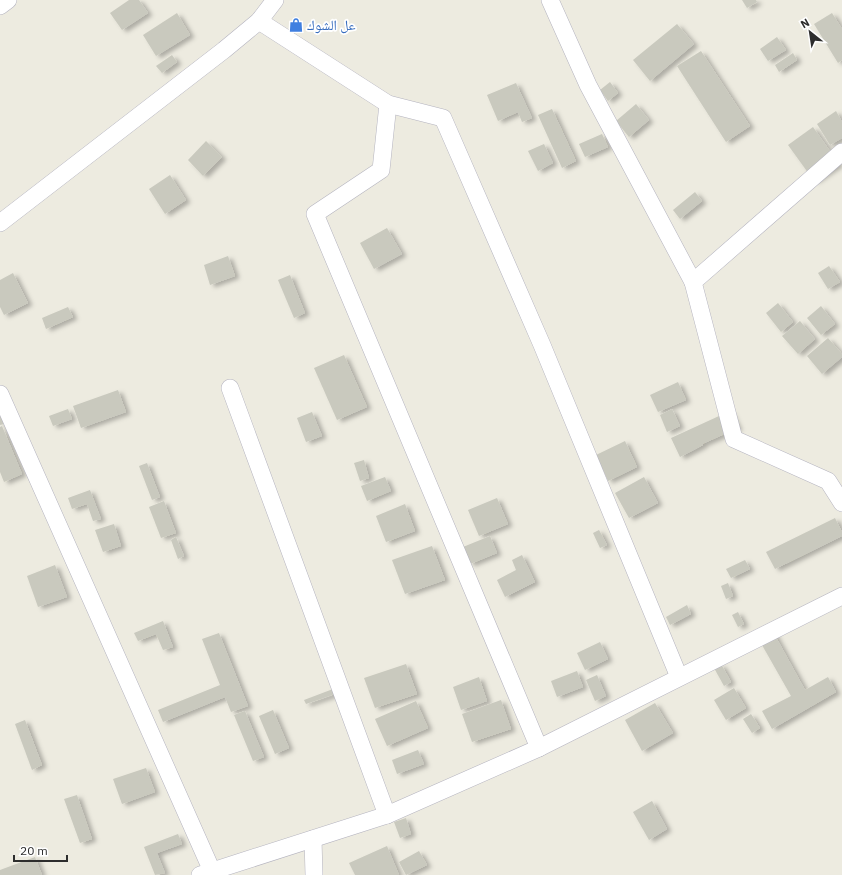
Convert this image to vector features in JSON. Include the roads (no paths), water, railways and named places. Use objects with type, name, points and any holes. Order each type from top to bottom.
[{"type":"street","points":[[0,6],[8,0]]},
{"type":"street","points":[[0,223],[224,50],[259,21],[275,0]]},
{"type":"street","points":[[550,0],[588,85],[693,282],[734,439],[828,481],[842,503]]},
{"type":"street","points":[[259,21],[388,104],[443,118],[542,345],[679,677]]},
{"type":"street","points":[[388,104],[381,170],[315,214],[539,748]]},
{"type":"street","points":[[693,282],[842,152]]},
{"type":"street","points":[[230,388],[387,815]]},
{"type":"street","points":[[0,394],[206,873],[387,815],[539,748],[842,596]]},
{"type":"street","points":[[313,839],[314,875]]},
{"type":"place","name":"عل الشوك","points":[[296,25]]}]
